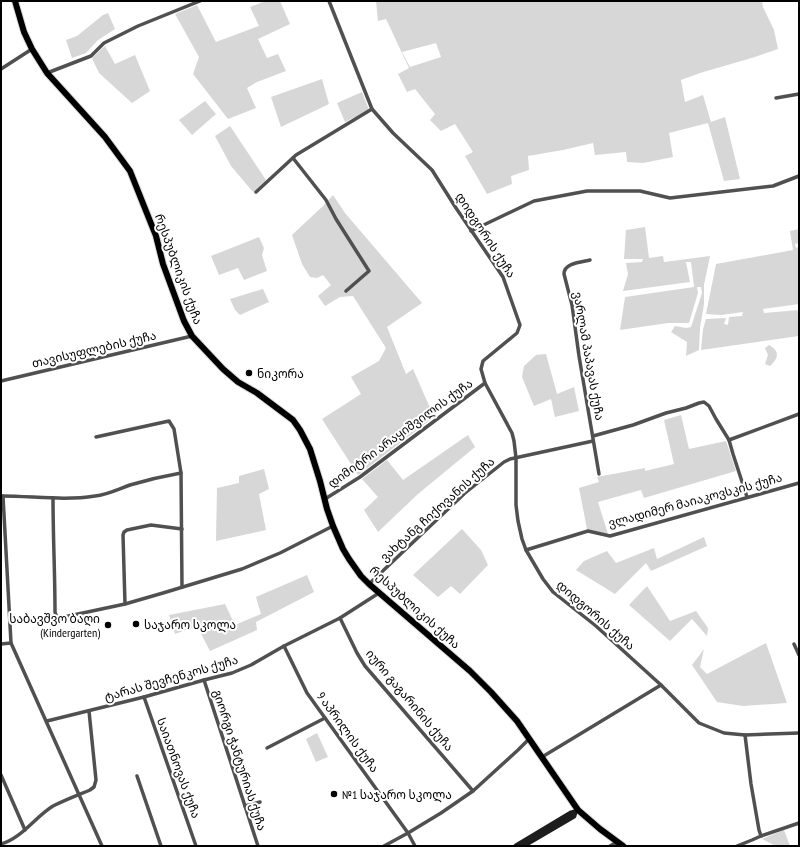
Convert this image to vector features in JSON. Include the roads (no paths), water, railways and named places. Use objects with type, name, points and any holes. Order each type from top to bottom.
[{"type":"main road","name":"რესპუბლიკის ქუჩა","points":[[15,1],[24,32],[32,49],[47,73],[106,137],[130,171],[156,236],[179,308],[192,336],[223,369],[238,382],[257,393],[293,420],[305,438],[310,449],[333,526],[343,549],[361,576],[470,671],[517,721],[577,811],[623,846]]},
{"type":"street","points":[[47,73],[91,56],[104,43],[138,26],[200,1]]},
{"type":"street","name":"დიდგორის ქუჩა","points":[[329,1],[372,109],[393,133],[432,170],[471,231],[503,277],[520,325],[517,333],[483,361],[481,368],[485,383],[512,433],[516,458],[516,504],[518,521],[526,550],[543,579],[553,592],[596,626],[699,723],[724,732],[746,735],[799,733]]},
{"type":"street","points":[[1,69],[32,49]]},
{"type":"street","points":[[776,98],[799,94]]},
{"type":"street","points":[[256,192],[296,155],[372,109]]},
{"type":"street","points":[[293,158],[326,200],[336,219],[369,271],[346,291]]},
{"type":"street","points":[[471,231],[534,201],[588,191],[640,191],[670,198],[773,186],[799,176]]},
{"type":"street","name":"ვარლამ პაპავას ქუჩა","points":[[590,260],[567,266],[564,270],[564,274],[572,305],[599,474]]},
{"type":"street","name":"თავისუფლების ქუჩა","points":[[1,382],[192,336]]},
{"type":"street","name":"დიმიტრი არაყიშვილის ქუჩა","points":[[325,499],[360,477],[485,383]]},
{"type":"street","name":"ვახტანგ ჩიქოვანის ქუჩა","points":[[369,584],[466,493],[504,462],[593,438],[666,413],[704,402],[709,406],[730,440]]},
{"type":"street","points":[[747,497],[730,440],[799,414]]},
{"type":"street","points":[[96,437],[169,421],[174,429],[182,473],[182,587]]},
{"type":"street","points":[[102,846],[11,643],[2,496],[82,498],[97,496],[156,478],[182,473]]},
{"type":"street","name":"ვლადიმერ მაიაკოვსკის ქუჩა","points":[[526,550],[588,531],[610,536],[799,483]]},
{"type":"street","points":[[53,498],[56,615],[58,618],[124,604],[242,569],[280,553],[333,526]]},
{"type":"street","points":[[124,604],[124,532],[151,525],[182,529]]},
{"type":"street","name":"ტარას შევჩენკოს ქუჩა","points":[[47,721],[232,673],[251,665],[284,646],[340,618],[379,593]]},
{"type":"street","name":"იური გაგარინის ქუჩა","points":[[340,618],[357,654],[365,666],[473,791]]},
{"type":"street","points":[[1,644],[11,643]]},
{"type":"street","points":[[794,644],[799,655]]},
{"type":"street","name":"9 აპრილის ქუჩა","points":[[284,646],[307,693],[408,833],[415,846]]},
{"type":"street","name":"გიორგი ჭანტურიას ქუჩა","points":[[204,680],[258,846]]},
{"type":"street","points":[[542,757],[660,685]]},
{"type":"street","name":"საიათნოვას ქუჩა","points":[[144,697],[196,846]]},
{"type":"street","points":[[1,844],[25,830],[53,807],[94,787],[96,780],[89,711]]},
{"type":"street","points":[[267,748],[325,718]]},
{"type":"street","points":[[746,735],[751,784],[760,836]]},
{"type":"street","points":[[384,846],[441,813],[473,791],[529,739]]},
{"type":"street","points":[[1,775],[25,830]]},
{"type":"street","points":[[137,776],[162,846]]},
{"type":"street","points":[[245,806],[260,802]]},
{"type":"street","points":[[516,846],[571,813],[577,811]]},
{"type":"street","points":[[523,846],[574,816],[577,811]]},
{"type":"street","points":[[737,846],[760,836],[799,823]]},
{"type":"street","points":[[610,846],[617,842]]},
{"type":"place","name":"ნიკორა","points":[[249,373]]},
{"type":"place","name":"საჯარო სკოლა","points":[[136,624]]},
{"type":"place","name":"საბავშვო ბაღი (Kindergarten)","points":[[108,625]]},
{"type":"place","name":"№1 საჯარო სკოლა","points":[[334,794]]}]
